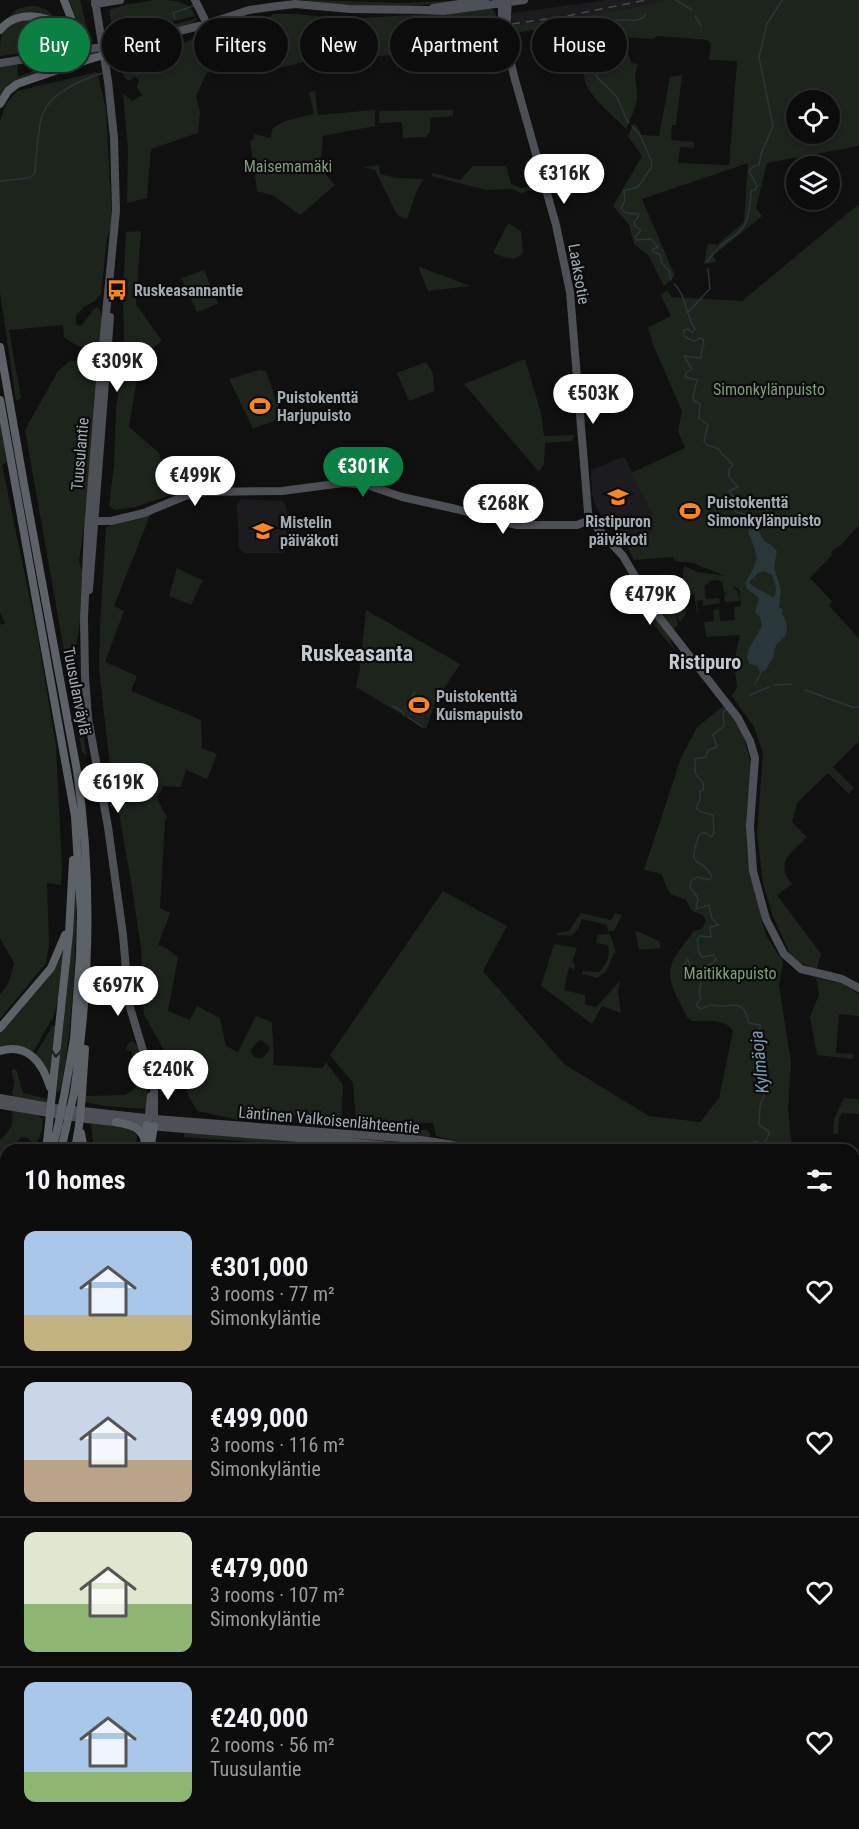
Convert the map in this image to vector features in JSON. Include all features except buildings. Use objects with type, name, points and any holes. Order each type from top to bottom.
[{"type":"highway","points":[[64,0],[72,18]]},
{"type":"highway","points":[[49,9],[59,18]]},
{"type":"highway","points":[[0,30],[13,10]]},
{"type":"highway","points":[[0,104],[8,91],[17,84],[102,54]]},
{"type":"highway","name":"Tuusulanväylä","points":[[0,347],[84,814],[89,913],[86,995],[74,1093],[58,1126],[54,1144]]},
{"type":"highway","name":"Tuusulanväylä","points":[[0,400],[69,772],[75,816],[81,914],[74,1093]]},
{"type":"highway","points":[[52,1093],[71,912],[73,837],[69,772]]},
{"type":"highway","points":[[0,1028],[51,968],[62,947],[71,912]]},
{"type":"highway","points":[[0,1051],[14,1049],[32,1055],[45,1072],[52,1093],[58,1126],[49,1144]]},
{"type":"highway","points":[[74,1093],[80,1119],[76,1144]]},
{"type":"highway","points":[[116,1122],[137,1128],[142,1134],[144,1144]]},
{"type":"highway","points":[[145,1144],[151,1122]]},
{"type":"highway","points":[[150,1144],[151,1122]]},
{"type":"highway","name":"Tuusulanväylä","points":[[58,1126],[60,1144]]},
{"type":"highway","points":[[79,1129],[83,1144]]},
{"type":"main road","points":[[95,2],[120,0]]},
{"type":"main road","points":[[195,0],[204,18]]},
{"type":"main road","points":[[426,10],[485,0]]},
{"type":"main road","points":[[225,18],[249,10],[295,4],[350,9],[443,11],[524,0]]},
{"type":"main road","name":"Tuusulantie","points":[[95,2],[108,81],[114,138],[116,211],[115,262],[85,636],[85,676],[88,718],[108,827],[129,994],[155,1096],[151,1122]]},
{"type":"main road","name":"Laaksotie","points":[[505,2],[506,40],[514,76],[563,252],[574,335],[585,493],[590,520]]},
{"type":"main road","points":[[1,62],[18,60]]},
{"type":"main road","points":[[93,518],[111,521],[144,513],[185,496],[205,492],[282,491],[343,483],[367,485],[402,497],[456,508],[516,525],[577,525],[590,520],[618,549],[675,640],[747,733],[754,752],[755,772],[750,826],[753,871],[766,919],[784,954],[801,969],[842,979],[859,988]]},
{"type":"main road","name":"Läntinen Valkoisenlähteentie","points":[[0,1098],[151,1122],[382,1144]]},
{"type":"main road","name":"Läntinen Valkoisenlähteentie","points":[[0,1105],[116,1122],[151,1122]]},
{"type":"shaded area","points":[[607,0],[680,0],[589,18],[532,18],[532,29],[520,32],[520,18],[511,18],[513,13]]},
{"type":"shaded area","name":"Ristipuron päiväkoti","points":[[624,456],[653,515],[653,530],[639,538],[636,534],[622,536],[602,517],[592,494],[592,470]]},
{"type":"shaded area","name":"Mistelin päiväkoti","points":[[241,499],[281,501],[285,504],[288,515],[285,552],[245,553],[239,549],[237,504]]},
{"type":"shaded area","points":[[750,529],[758,530],[764,541],[777,551],[774,567],[781,590],[779,608],[783,609],[787,631],[776,645],[773,658],[765,671],[760,672],[757,666],[750,664],[747,658],[749,649],[762,626],[760,617],[755,612],[759,598],[747,589],[745,583],[757,558],[748,532]],"holes":[[[764,571],[772,575],[776,588],[773,597],[749,582],[758,573]]]},
{"type":"green space","points":[[69,0],[80,0],[84,18],[76,18]]},
{"type":"green space","points":[[155,0],[173,1],[189,7],[195,16],[182,19],[110,18],[109,10]]},
{"type":"green space","points":[[307,0],[405,3],[465,0],[386,7],[327,4],[307,2]]},
{"type":"green space","points":[[667,0],[859,0],[859,146],[805,156],[786,156],[786,159],[767,163],[756,208],[762,216],[713,256],[717,262],[704,264],[708,243],[717,245],[744,222],[748,163],[642,199],[675,276],[664,286],[649,256],[634,244],[629,225],[613,206],[642,156],[628,136],[634,123],[641,135],[659,136],[670,77],[682,75],[676,125],[672,125],[671,140],[694,142],[694,148],[680,147],[678,163],[729,165],[737,61],[709,60],[711,43],[707,40],[658,36],[652,39],[627,37],[627,18],[567,18],[629,9]]},
{"type":"green space","points":[[25,7],[42,8],[55,18],[18,18],[18,53],[0,56],[1,38],[6,22],[16,10]]},
{"type":"green space","points":[[491,7],[497,18],[390,18],[390,55],[378,56],[378,18],[361,18],[457,12]]},
{"type":"green space","points":[[273,14],[335,18],[300,18],[300,63],[288,66],[288,18],[268,18]]},
{"type":"green space","points":[[194,19],[193,23],[182,28],[182,22]]},
{"type":"green space","points":[[532,23],[532,30],[520,32],[520,25]]},
{"type":"green space","points":[[194,39],[194,72],[210,72],[196,96],[200,112],[198,133],[151,149],[147,198],[127,203],[128,150],[123,94],[133,101],[142,95],[137,87],[139,80],[135,77],[128,81],[123,72],[182,72],[182,43]]},
{"type":"green space","points":[[627,48],[631,63],[638,64],[635,77],[637,101],[626,129],[597,101],[586,85],[583,72],[627,72]]},
{"type":"green space","points":[[17,63],[18,77],[30,72],[44,72],[25,78],[0,99],[0,66]]},
{"type":"green space","points":[[97,72],[106,109],[112,224],[107,239],[101,294],[76,316],[76,324],[81,326],[98,307],[103,322],[101,339],[97,349],[92,349],[72,343],[64,337],[63,325],[9,330],[21,398],[16,401],[0,292],[0,121],[6,104],[17,91]]},
{"type":"green space","name":"Maisemamäki","points":[[315,91],[318,115],[375,110],[375,126],[323,136],[320,168],[335,185],[300,215],[274,196],[257,191],[250,141],[253,140],[254,134],[270,138],[273,128],[285,121],[314,114],[309,92]]},
{"type":"green space","points":[[453,110],[453,116],[430,118],[430,132],[426,137],[403,138],[402,122],[379,123],[379,111]]},
{"type":"green space","points":[[380,165],[380,174],[396,178],[424,179],[418,188],[407,219],[397,215],[375,170],[363,167]]},
{"type":"green space","points":[[473,166],[506,166],[511,184],[522,188],[537,184],[538,188],[521,193],[512,189],[486,190],[431,176],[433,173],[460,180]]},
{"type":"green space","name":"Simonkylänpuisto","points":[[859,204],[859,525],[841,545],[831,552],[832,555],[810,578],[832,601],[829,605],[859,639],[859,741],[833,767],[854,788],[849,794],[828,773],[797,803],[792,822],[807,837],[791,853],[785,864],[787,876],[792,884],[777,895],[821,954],[817,969],[798,962],[791,956],[772,914],[763,883],[757,834],[763,753],[754,727],[732,696],[737,687],[734,662],[740,635],[706,637],[704,622],[714,621],[713,610],[719,609],[720,621],[735,620],[734,607],[741,606],[739,589],[732,586],[738,592],[740,601],[725,602],[724,595],[727,594],[724,592],[722,582],[709,581],[709,584],[704,585],[706,599],[719,598],[720,603],[703,606],[703,600],[697,601],[698,613],[694,594],[685,594],[686,614],[680,622],[673,610],[675,608],[667,583],[660,582],[657,576],[667,573],[669,585],[682,584],[684,566],[698,572],[725,576],[693,563],[675,561],[673,557],[634,560],[622,536],[636,533],[639,538],[653,530],[653,515],[631,473],[685,448],[678,431],[682,411],[653,345],[648,327],[671,316],[661,295],[667,290],[672,297],[742,301]]},
{"type":"green space","points":[[508,223],[521,231],[523,253],[516,258],[493,253]]},
{"type":"green space","points":[[141,231],[136,304],[162,341],[141,356],[129,427],[159,453],[170,495],[136,507],[115,510],[109,506],[114,465],[116,408],[124,346],[123,291],[126,232]]},
{"type":"green space","points":[[418,266],[470,286],[428,291]]},
{"type":"green space","points":[[204,270],[218,304],[197,312],[181,278]]},
{"type":"green space","points":[[525,359],[541,413],[544,436],[574,435],[573,441],[545,443],[544,464],[539,472],[464,384]]},
{"type":"green space","points":[[95,360],[98,370],[85,519],[79,561],[82,571],[80,620],[75,654],[86,755],[82,752],[25,430],[58,371],[70,361]]},
{"type":"green space","points":[[426,362],[433,373],[434,391],[409,401],[397,373]]},
{"type":"green space","points":[[259,370],[266,371],[282,418],[253,429],[229,379]]},
{"type":"green space","points":[[0,422],[7,462],[2,465],[36,628],[56,745],[62,867],[61,885],[47,883],[49,945],[46,963],[0,1019],[0,995],[9,982],[14,963],[0,938],[0,623],[1,625],[5,623],[0,612]]},
{"type":"green space","points":[[151,513],[114,606],[124,611],[105,662],[137,676],[131,691],[201,720],[202,748],[217,754],[207,779],[186,770],[181,787],[163,786],[157,799],[167,817],[160,908],[170,913],[158,945],[178,957],[168,1011],[190,1020],[197,1006],[220,1018],[226,1046],[238,1052],[256,1016],[272,1022],[273,1065],[322,1068],[326,1062],[343,1085],[341,1126],[328,1124],[319,1117],[255,1114],[240,1120],[197,1111],[144,1014],[141,949],[109,757],[99,669],[106,527]],"holes":[[[259,1040],[270,1047],[268,1052],[261,1059],[254,1057],[250,1051]]]},
{"type":"green space","points":[[177,568],[203,580],[191,605],[169,596]]},
{"type":"green space","points":[[631,574],[672,640],[670,641],[677,653],[631,597],[625,579]]},
{"type":"green space","points":[[657,582],[656,588],[667,612],[671,610],[676,615],[678,624],[672,631],[654,603],[656,599],[654,583]]},
{"type":"green space","points":[[366,610],[460,664],[435,703],[426,729],[356,687]]},
{"type":"green space","name":"Maitikkapuisto","points":[[724,706],[737,722],[752,766],[749,804],[761,919],[767,937],[783,962],[779,986],[791,1062],[788,1109],[791,1144],[469,1144],[436,1136],[433,1123],[356,1122],[353,1083],[330,1055],[443,891],[507,926],[483,971],[564,1064],[649,1116],[700,1122],[719,1098],[733,1031],[720,1022],[691,1021],[687,1017],[671,982],[671,966],[693,931],[702,929],[706,921],[703,915],[692,911],[686,900],[670,894],[661,874],[644,870],[681,758],[697,727]]},
{"type":"green space","points":[[76,879],[72,1008],[62,1085],[60,1091],[56,1092]]},
{"type":"green space","points":[[581,913],[611,920],[615,913],[622,915],[614,931],[608,931],[607,925],[582,919],[578,929],[571,936],[557,935],[557,933],[569,931]]},
{"type":"green space","points":[[635,930],[659,941],[661,948],[639,950]]},
{"type":"green space","points":[[610,934],[616,953],[606,972],[597,978],[582,974],[583,971],[599,972],[604,966],[609,953],[608,945],[596,943],[598,935]]},
{"type":"green space","points":[[66,944],[61,988],[53,1019],[33,1053],[0,1049],[0,1031]]},
{"type":"green space","points":[[554,944],[577,948],[572,962],[575,964],[574,969],[569,967],[564,990],[585,995],[585,1004],[596,1007],[620,981],[618,992],[621,1013],[602,1006],[592,1024],[541,986]]},
{"type":"green space","points":[[816,978],[843,984],[859,994],[859,1016],[839,1014],[836,1053],[853,1054],[853,1059],[817,1055],[810,1017],[819,995]]},
{"type":"green space","points":[[53,1025],[55,1026],[51,1077],[35,1055]]},
{"type":"green space","points":[[132,1041],[142,1054],[145,1063],[148,1083],[146,1109],[84,1102],[85,1096],[125,1095],[136,1088],[138,1075],[131,1050],[128,1051],[126,1048]]},
{"type":"green space","points":[[14,1069],[17,1071],[23,1093],[48,1099],[48,1103],[12,1097],[14,1081],[11,1071]]},
{"type":"green space","points":[[844,1098],[859,1099],[859,1114],[842,1113],[839,1119],[838,1134],[833,1134],[834,1119]]},
{"type":"green space","points":[[12,1111],[37,1115],[43,1119],[42,1130],[37,1142],[33,1144],[28,1138],[21,1137],[16,1144],[0,1144],[12,1120]]},
{"type":"green space","points":[[91,1124],[116,1125],[127,1128],[137,1135],[136,1144],[93,1144]]},
{"type":"green space","points":[[382,1129],[427,1130],[430,1137],[398,1134]]},
{"type":"green space","points":[[184,1133],[335,1144],[280,1144],[184,1137]]},
{"type":"green space","points":[[185,1142],[208,1144],[185,1144]]},
{"type":"waterway","points":[[676,0],[692,10]]},
{"type":"waterway","points":[[707,262],[715,251],[742,228],[747,220],[751,191],[757,186],[749,171],[759,165],[761,154],[773,126],[759,57],[767,24],[782,0]]},
{"type":"waterway","name":"Kylmäoja","points":[[175,18],[173,13],[193,6]]},
{"type":"waterway","points":[[627,20],[637,20],[645,14]]},
{"type":"waterway","points":[[695,16],[701,26]]},
{"type":"waterway","name":"Kylmäoja","points":[[595,72],[599,80],[615,95],[629,123]]},
{"type":"waterway","name":"Kylmäoja","points":[[0,181],[29,178],[35,173],[37,142],[47,105],[69,87],[103,73]]},
{"type":"waterway","name":"Kylmäoja","points":[[632,126],[640,135],[652,162],[651,168],[638,187],[624,191],[625,200],[621,209],[626,213],[638,214],[634,222],[635,226],[641,230],[635,237],[636,240],[651,239],[658,247],[652,250],[660,254],[671,280]]},
{"type":"waterway","points":[[687,313],[710,289],[708,269]]},
{"type":"waterway","name":"Kylmäoja","points":[[674,284],[681,293],[695,329],[692,333],[688,329],[684,330],[684,334],[694,341],[703,339],[701,358],[684,356],[692,369],[686,373],[685,377],[697,380],[693,397],[694,401],[700,404],[699,418],[708,425],[704,441],[707,445],[719,449],[732,463],[729,477],[738,487],[729,491],[734,498],[736,512],[744,514],[750,530]]},
{"type":"waterway","name":"Kylmäoja","points":[[755,684],[762,670]]},
{"type":"waterway","points":[[774,685],[792,684]]},
{"type":"waterway","points":[[750,695],[769,687]]},
{"type":"waterway","points":[[805,690],[852,707],[859,707]]},
{"type":"waterway","points":[[406,706],[415,692]]},
{"type":"waterway","points":[[393,706],[404,715]]},
{"type":"waterway","name":"Kylmäoja","points":[[727,709],[723,712],[724,726],[713,735],[717,747],[708,750],[706,757],[695,759],[695,772],[703,782],[703,790],[700,791],[700,799],[696,808],[713,815],[714,833],[711,837],[704,832],[699,835],[694,855],[696,862],[704,866],[712,877],[709,880],[697,877],[691,881],[690,887],[698,898],[696,909],[709,905],[712,919],[719,925],[710,927],[711,937],[700,936],[697,939],[702,957],[714,955],[716,959],[713,963],[695,971],[691,970],[688,959],[683,966],[682,977],[699,978],[701,998],[696,1005],[701,1009],[711,1005],[739,1006],[744,1009],[749,1023],[760,1025],[756,1050],[764,1074],[761,1086],[764,1095],[760,1106],[759,1125],[770,1132],[765,1142],[754,1141],[754,1144]]},
{"type":"waterway","points":[[408,717],[422,727]]},
{"type":"railway","points":[[520,23],[646,0]]},
{"type":"place","name":"Ruskeasannantie","points":[[117,290]]},
{"type":"place","name":"Puistokenttä Harjupuisto","points":[[260,406]]},
{"type":"place","name":"Ristipuron päiväkoti","points":[[618,497]]},
{"type":"place","name":"Puistokenttä Simonkylänpuisto","points":[[690,511]]},
{"type":"place","name":"Mistelin päiväkoti","points":[[263,531]]},
{"type":"place","name":"Puistokenttä Kuismapuisto","points":[[419,705]]},
{"type":"district","name":"Ruskeasanta","points":[[357,653]]},
{"type":"district","name":"Ristipuro","points":[[705,662]]}]
